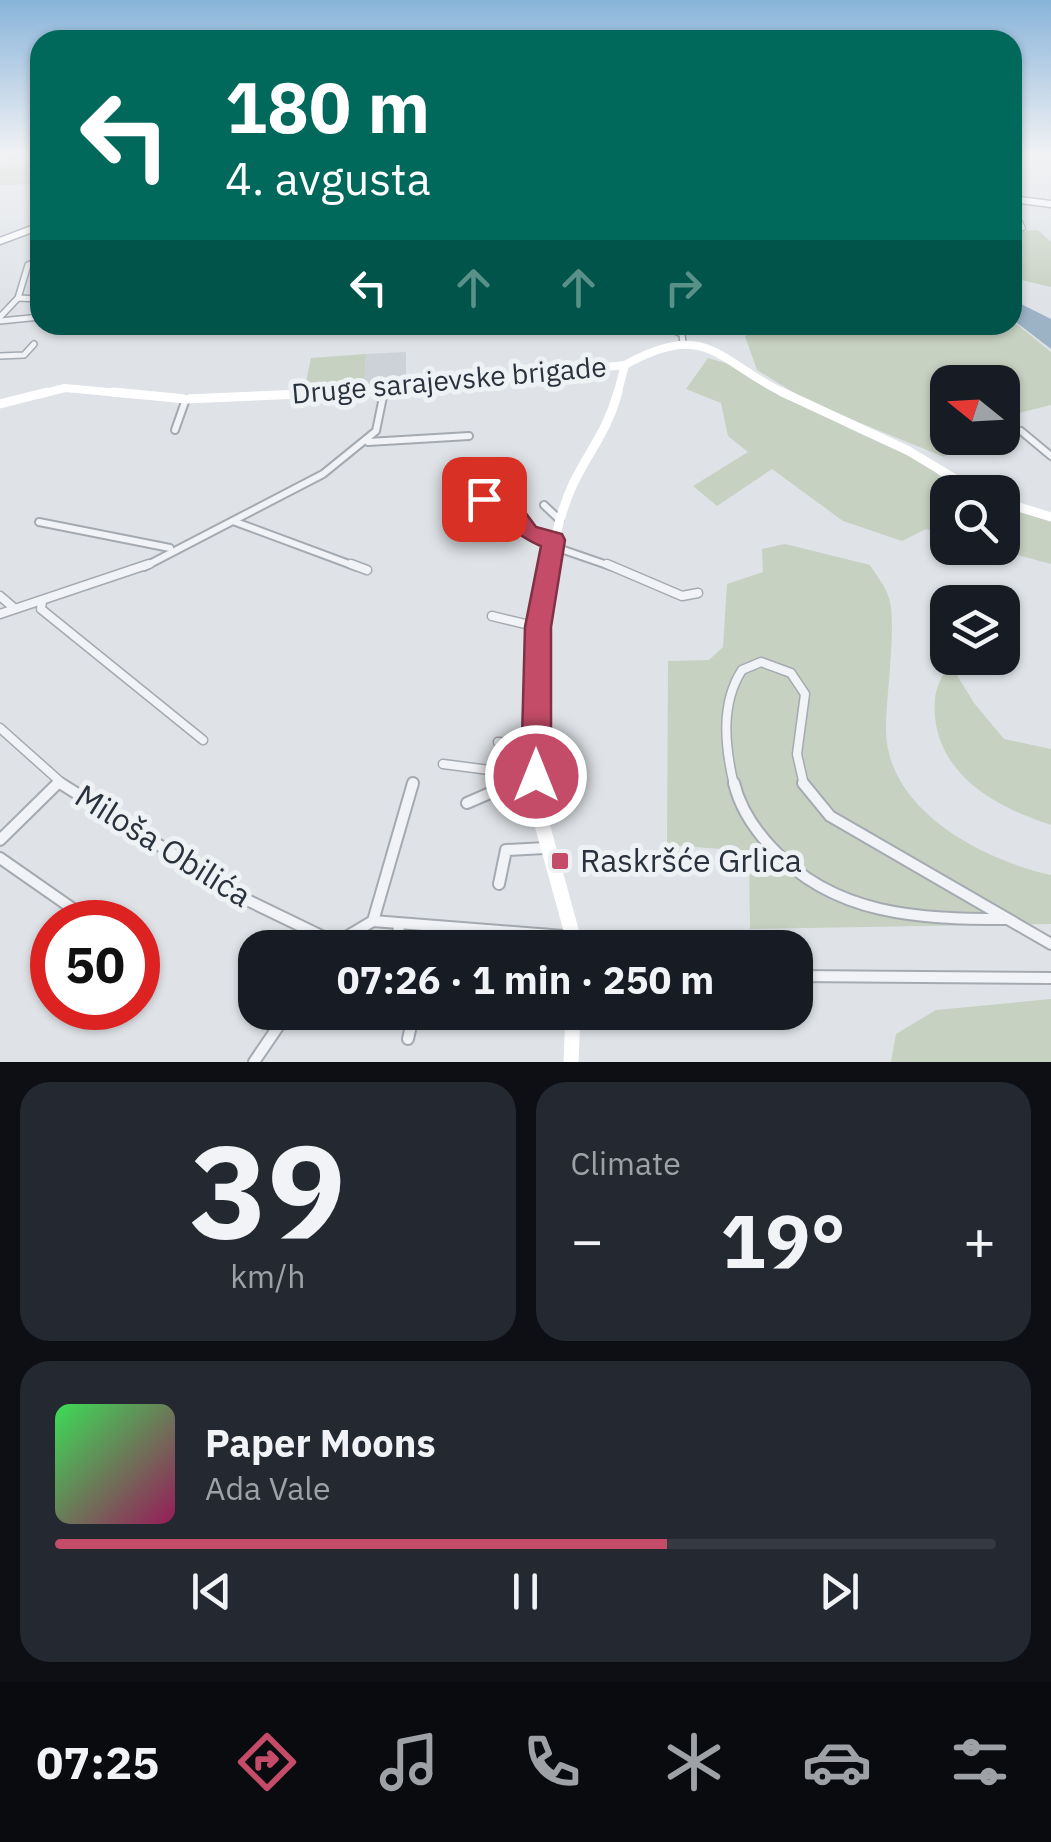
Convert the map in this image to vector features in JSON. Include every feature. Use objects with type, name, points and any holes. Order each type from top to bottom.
[{"type":"main road","points":[[0,242],[30,230]]},
{"type":"main road","points":[[682,344],[721,352],[773,388],[907,450],[949,475]]},
{"type":"main road","name":"Druge sarajevske brigade","points":[[0,404],[66,388],[186,399],[384,391],[625,365],[642,354],[682,344]]},
{"type":"main road","points":[[573,930],[531,776],[536,745],[538,627],[560,520],[574,482],[609,426],[625,365]]},
{"type":"main road","points":[[1020,508],[1051,517]]},
{"type":"main road","points":[[571,1062],[572,1030]]},
{"type":"street","points":[[0,318],[18,298],[30,264]]},
{"type":"street","points":[[18,298],[30,301]]},
{"type":"street","points":[[0,318],[30,317]]},
{"type":"street","points":[[681,335],[682,344]]},
{"type":"street","points":[[0,356],[24,355],[34,344]]},
{"type":"street","points":[[0,614],[137,570],[172,548],[323,474],[376,431],[384,391]]},
{"type":"street","points":[[175,430],[186,399]]},
{"type":"street","points":[[1021,431],[1051,456]]},
{"type":"street","points":[[367,442],[469,436]]},
{"type":"street","points":[[484,499],[517,518],[528,533],[682,596],[698,592]]},
{"type":"street","points":[[544,505],[560,520]]},
{"type":"street","points":[[232,521],[368,570]]},
{"type":"street","points":[[39,522],[172,548]]},
{"type":"street","points":[[598,560],[610,571]]},
{"type":"street","points":[[0,596],[15,609]]},
{"type":"street","points":[[42,602],[41,610],[204,740]]},
{"type":"street","points":[[492,616],[538,627]]},
{"type":"street","points":[[1006,919],[916,916],[853,902],[827,892],[773,849],[740,804],[731,768],[727,710],[736,676],[750,663],[764,661],[788,671],[802,687],[806,708],[796,765],[804,785],[830,816],[1051,944]]},
{"type":"street","name":"Miloša Obilića","points":[[0,728],[59,782],[245,898],[306,930]]},
{"type":"street","points":[[498,742],[536,745]]},
{"type":"street","points":[[443,764],[531,776]]},
{"type":"street","points":[[467,803],[531,776]]},
{"type":"street","name":"Miloša Obilića","points":[[0,840],[59,782]]},
{"type":"street","points":[[413,782],[374,921],[457,930]]},
{"type":"street","points":[[499,884],[506,850],[549,848]]},
{"type":"street","points":[[0,858],[61,900]]},
{"type":"street","name":"Miloša Obilića","points":[[359,930],[374,921]]},
{"type":"street","points":[[398,924],[398,930]]},
{"type":"street","points":[[813,976],[1051,978]]},
{"type":"street","points":[[254,1062],[276,1030]]},
{"type":"street","points":[[408,1039],[410,1030]]},
{"type":"shaded area","points":[[406,352],[406,384],[364,387],[366,354]]},
{"type":"green space","points":[[1038,230],[1051,242],[1051,287],[1022,280],[1022,231]]},
{"type":"green space","points":[[1022,328],[1051,352],[1051,405],[1020,413],[1020,365],[930,365],[930,451],[809,402],[757,370],[747,335],[1022,335]]},
{"type":"green space","points":[[366,354],[364,387],[304,391],[311,358]]},
{"type":"green space","points":[[708,358],[742,368],[848,428],[926,464],[938,475],[930,475],[930,530],[902,541],[843,521],[772,469],[717,506],[693,486],[748,452],[728,436],[721,403],[686,389]]},
{"type":"green space","points":[[1020,512],[1051,520],[1051,564],[1020,556]]},
{"type":"green space","points":[[785,544],[870,565],[886,590],[891,610],[886,728],[890,757],[902,783],[920,807],[969,844],[1024,868],[1051,875],[1051,924],[750,929],[749,851],[667,845],[668,661],[709,660],[723,647],[727,584],[763,572],[762,549]]},
{"type":"green space","points":[[942,675],[957,675],[1004,739],[1051,749],[1051,825],[987,795],[954,765],[942,746],[936,723]]},
{"type":"green space","points":[[1051,999],[1051,1062],[891,1062],[896,1034],[936,1010]]},
{"type":"water","points":[[1022,304],[1051,319],[1051,349],[1022,327]]},
{"type":"place","name":"Raskršće Grlica","points":[[560,861]]},
{"type":"route","points":[[484,499],[517,518],[528,533],[554,540],[540,599],[536,776]]}]
